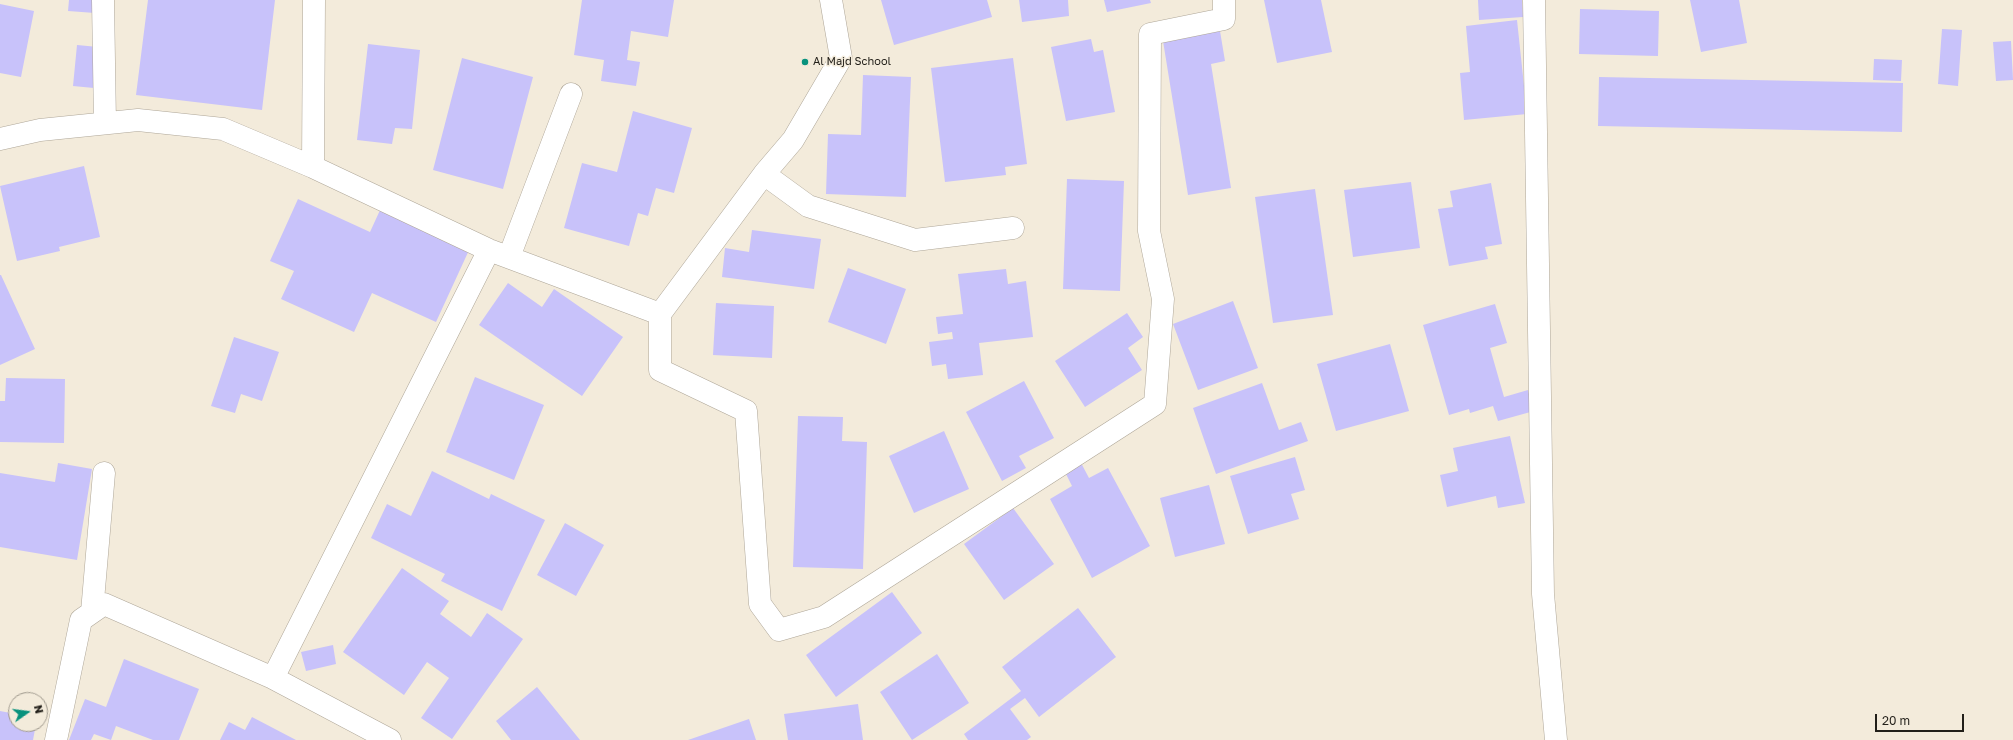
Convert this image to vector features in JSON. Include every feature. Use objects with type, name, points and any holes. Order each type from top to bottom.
[{"type":"street","points":[[104,0],[105,123]]},
{"type":"street","points":[[313,167],[314,0]]},
{"type":"street","points":[[831,0],[841,58],[793,140],[764,174],[660,314],[660,370],[746,411],[760,604],[779,630],[824,617],[1155,404],[1163,298],[1149,231],[1150,34],[1224,19],[1224,0]]},
{"type":"street","points":[[1534,0],[1543,594],[1556,740]]},
{"type":"street","points":[[509,257],[570,94]]},
{"type":"street","points":[[0,138],[40,130],[138,120],[223,129],[313,167],[489,250],[660,314]]},
{"type":"street","points":[[764,174],[808,206],[915,240],[1013,228]]},
{"type":"street","points":[[273,678],[489,250]]},
{"type":"street","points":[[92,612],[104,473]]},
{"type":"street","points":[[56,740],[81,620],[104,604],[273,678],[390,740]]},
{"type":"building","points":[[69,0],[96,0],[95,13],[68,11]]},
{"type":"building","points":[[148,0],[275,0],[262,110],[136,95]]},
{"type":"building","points":[[582,0],[674,0],[668,37],[631,31],[627,60],[640,62],[636,86],[601,81],[604,60],[574,55]]},
{"type":"building","points":[[881,0],[987,0],[992,17],[894,45]]},
{"type":"building","points":[[1019,0],[1068,0],[1069,16],[1022,22]]},
{"type":"building","points":[[1104,0],[1150,0],[1151,3],[1107,12]]},
{"type":"building","points":[[1264,0],[1321,0],[1332,52],[1277,63]]},
{"type":"building","points":[[1478,0],[1522,0],[1523,17],[1479,20]]},
{"type":"building","points":[[1690,0],[1739,0],[1747,43],[1701,52]]},
{"type":"building","points":[[0,4],[34,11],[21,77],[0,73]]},
{"type":"building","points":[[1580,9],[1659,11],[1658,56],[1579,54]]},
{"type":"building","points":[[1517,20],[1527,114],[1464,120],[1460,73],[1470,72],[1466,26]]},
{"type":"building","points":[[1942,29],[1962,30],[1958,86],[1938,84]]},
{"type":"building","points":[[1220,31],[1225,61],[1211,64],[1231,188],[1188,195],[1163,41]]},
{"type":"building","points":[[1091,39],[1094,52],[1103,50],[1115,112],[1066,121],[1051,47]]},
{"type":"building","points":[[2011,41],[2013,80],[1996,81],[1993,42]]},
{"type":"building","points":[[368,44],[420,50],[412,129],[395,128],[392,144],[357,140]]},
{"type":"building","points":[[77,45],[98,47],[94,88],[73,86]]},
{"type":"building","points":[[462,58],[533,77],[503,189],[433,170]]},
{"type":"building","points":[[1013,58],[1027,164],[1005,167],[1006,175],[945,182],[931,68]]},
{"type":"building","points":[[1874,59],[1902,60],[1901,81],[1873,80]]},
{"type":"building","points":[[863,75],[911,77],[906,197],[826,194],[828,134],[861,135]]},
{"type":"building","points":[[1599,77],[1903,83],[1902,132],[1598,126]]},
{"type":"building","points":[[633,111],[692,128],[674,193],[656,188],[648,216],[638,213],[629,246],[564,228],[582,163],[617,172]]},
{"type":"building","points":[[84,166],[100,237],[59,247],[60,251],[17,261],[0,186]]},
{"type":"building","points":[[1067,179],[1124,181],[1120,291],[1063,289]]},
{"type":"building","points":[[1411,182],[1420,248],[1353,257],[1344,190]]},
{"type":"building","points":[[1491,183],[1502,244],[1485,247],[1488,259],[1449,266],[1438,209],[1453,207],[1450,191]]},
{"type":"building","points":[[1315,189],[1333,315],[1273,323],[1255,197]]},
{"type":"building","points":[[298,199],[370,232],[381,208],[470,248],[436,322],[372,293],[354,332],[281,299],[294,271],[270,261]]},
{"type":"building","points":[[752,230],[821,239],[814,289],[722,277],[725,248],[749,252]]},
{"type":"building","points":[[848,268],[906,289],[886,344],[828,322]]},
{"type":"building","points":[[1006,269],[1008,284],[1026,281],[1033,337],[979,343],[983,375],[948,379],[946,364],[932,366],[929,342],[953,339],[952,332],[938,334],[936,317],[963,314],[958,274]]},
{"type":"building","points":[[0,275],[35,349],[0,365]]},
{"type":"building","points":[[508,283],[542,307],[554,289],[623,337],[582,396],[479,325]]},
{"type":"building","points":[[1233,301],[1258,368],[1198,390],[1173,324]]},
{"type":"building","points":[[716,303],[774,306],[772,358],[713,355]]},
{"type":"building","points":[[1495,304],[1507,343],[1490,348],[1504,397],[1528,390],[1534,411],[1498,421],[1493,406],[1470,413],[1469,409],[1449,415],[1423,325]]},
{"type":"building","points":[[1127,313],[1143,337],[1128,348],[1142,370],[1085,407],[1055,361]]},
{"type":"building","points":[[234,337],[279,352],[262,401],[241,394],[235,413],[211,406]]},
{"type":"building","points":[[1390,344],[1409,411],[1336,431],[1317,364]]},
{"type":"building","points":[[475,377],[544,405],[514,480],[446,452]]},
{"type":"building","points":[[6,378],[65,379],[64,443],[0,442],[0,401],[5,401]]},
{"type":"building","points":[[1024,381],[1054,438],[1019,456],[1026,468],[1002,481],[966,412]]},
{"type":"building","points":[[1262,383],[1279,430],[1301,422],[1308,441],[1216,474],[1193,408]]},
{"type":"building","points":[[798,416],[843,417],[842,441],[867,442],[863,569],[793,567]]},
{"type":"building","points":[[944,431],[969,489],[914,513],[889,456]]},
{"type":"building","points":[[1510,436],[1525,503],[1498,508],[1496,496],[1447,507],[1440,475],[1458,471],[1453,448]]},
{"type":"building","points":[[1295,457],[1305,490],[1291,494],[1299,519],[1248,534],[1230,476]]},
{"type":"building","points":[[1080,461],[1089,478],[1108,468],[1150,546],[1092,578],[1050,499],[1072,486],[1064,470]]},
{"type":"building","points":[[58,463],[92,469],[77,560],[0,547],[0,473],[55,482]]},
{"type":"building","points":[[432,471],[489,499],[491,494],[545,520],[502,611],[441,581],[445,574],[371,538],[387,504],[411,516]]},
{"type":"building","points":[[1209,485],[1225,544],[1175,557],[1160,498]]},
{"type":"building","points":[[1013,508],[1054,564],[1004,600],[964,544]]},
{"type":"building","points":[[565,523],[604,545],[576,596],[537,575]]},
{"type":"building","points":[[402,568],[449,601],[440,614],[471,637],[487,613],[523,639],[452,739],[421,718],[449,678],[427,662],[404,695],[343,652]]},
{"type":"building","points":[[892,592],[922,633],[836,697],[806,655]]},
{"type":"building","points":[[1078,608],[1116,657],[1039,717],[1025,698],[1010,709],[1031,737],[1027,740],[968,740],[964,734],[1021,691],[1002,667]]},
{"type":"building","points":[[333,645],[336,664],[306,671],[301,652]]},
{"type":"building","points":[[937,654],[969,703],[912,740],[880,692]]},
{"type":"building","points":[[124,659],[199,689],[179,740],[153,740],[116,726],[111,740],[94,734],[91,740],[69,740],[85,699],[106,707]]},
{"type":"building","points":[[537,687],[580,740],[511,740],[496,721]]},
{"type":"building","points":[[858,704],[863,740],[788,740],[784,714]]},
{"type":"building","points":[[0,711],[8,712],[8,732],[34,732],[33,740],[0,740]]},
{"type":"building","points":[[252,717],[296,740],[220,740],[229,722],[245,730]]},
{"type":"building","points":[[749,719],[756,740],[688,740]]},
{"type":"place","name":"Al Majd School","points":[[805,62]]}]
